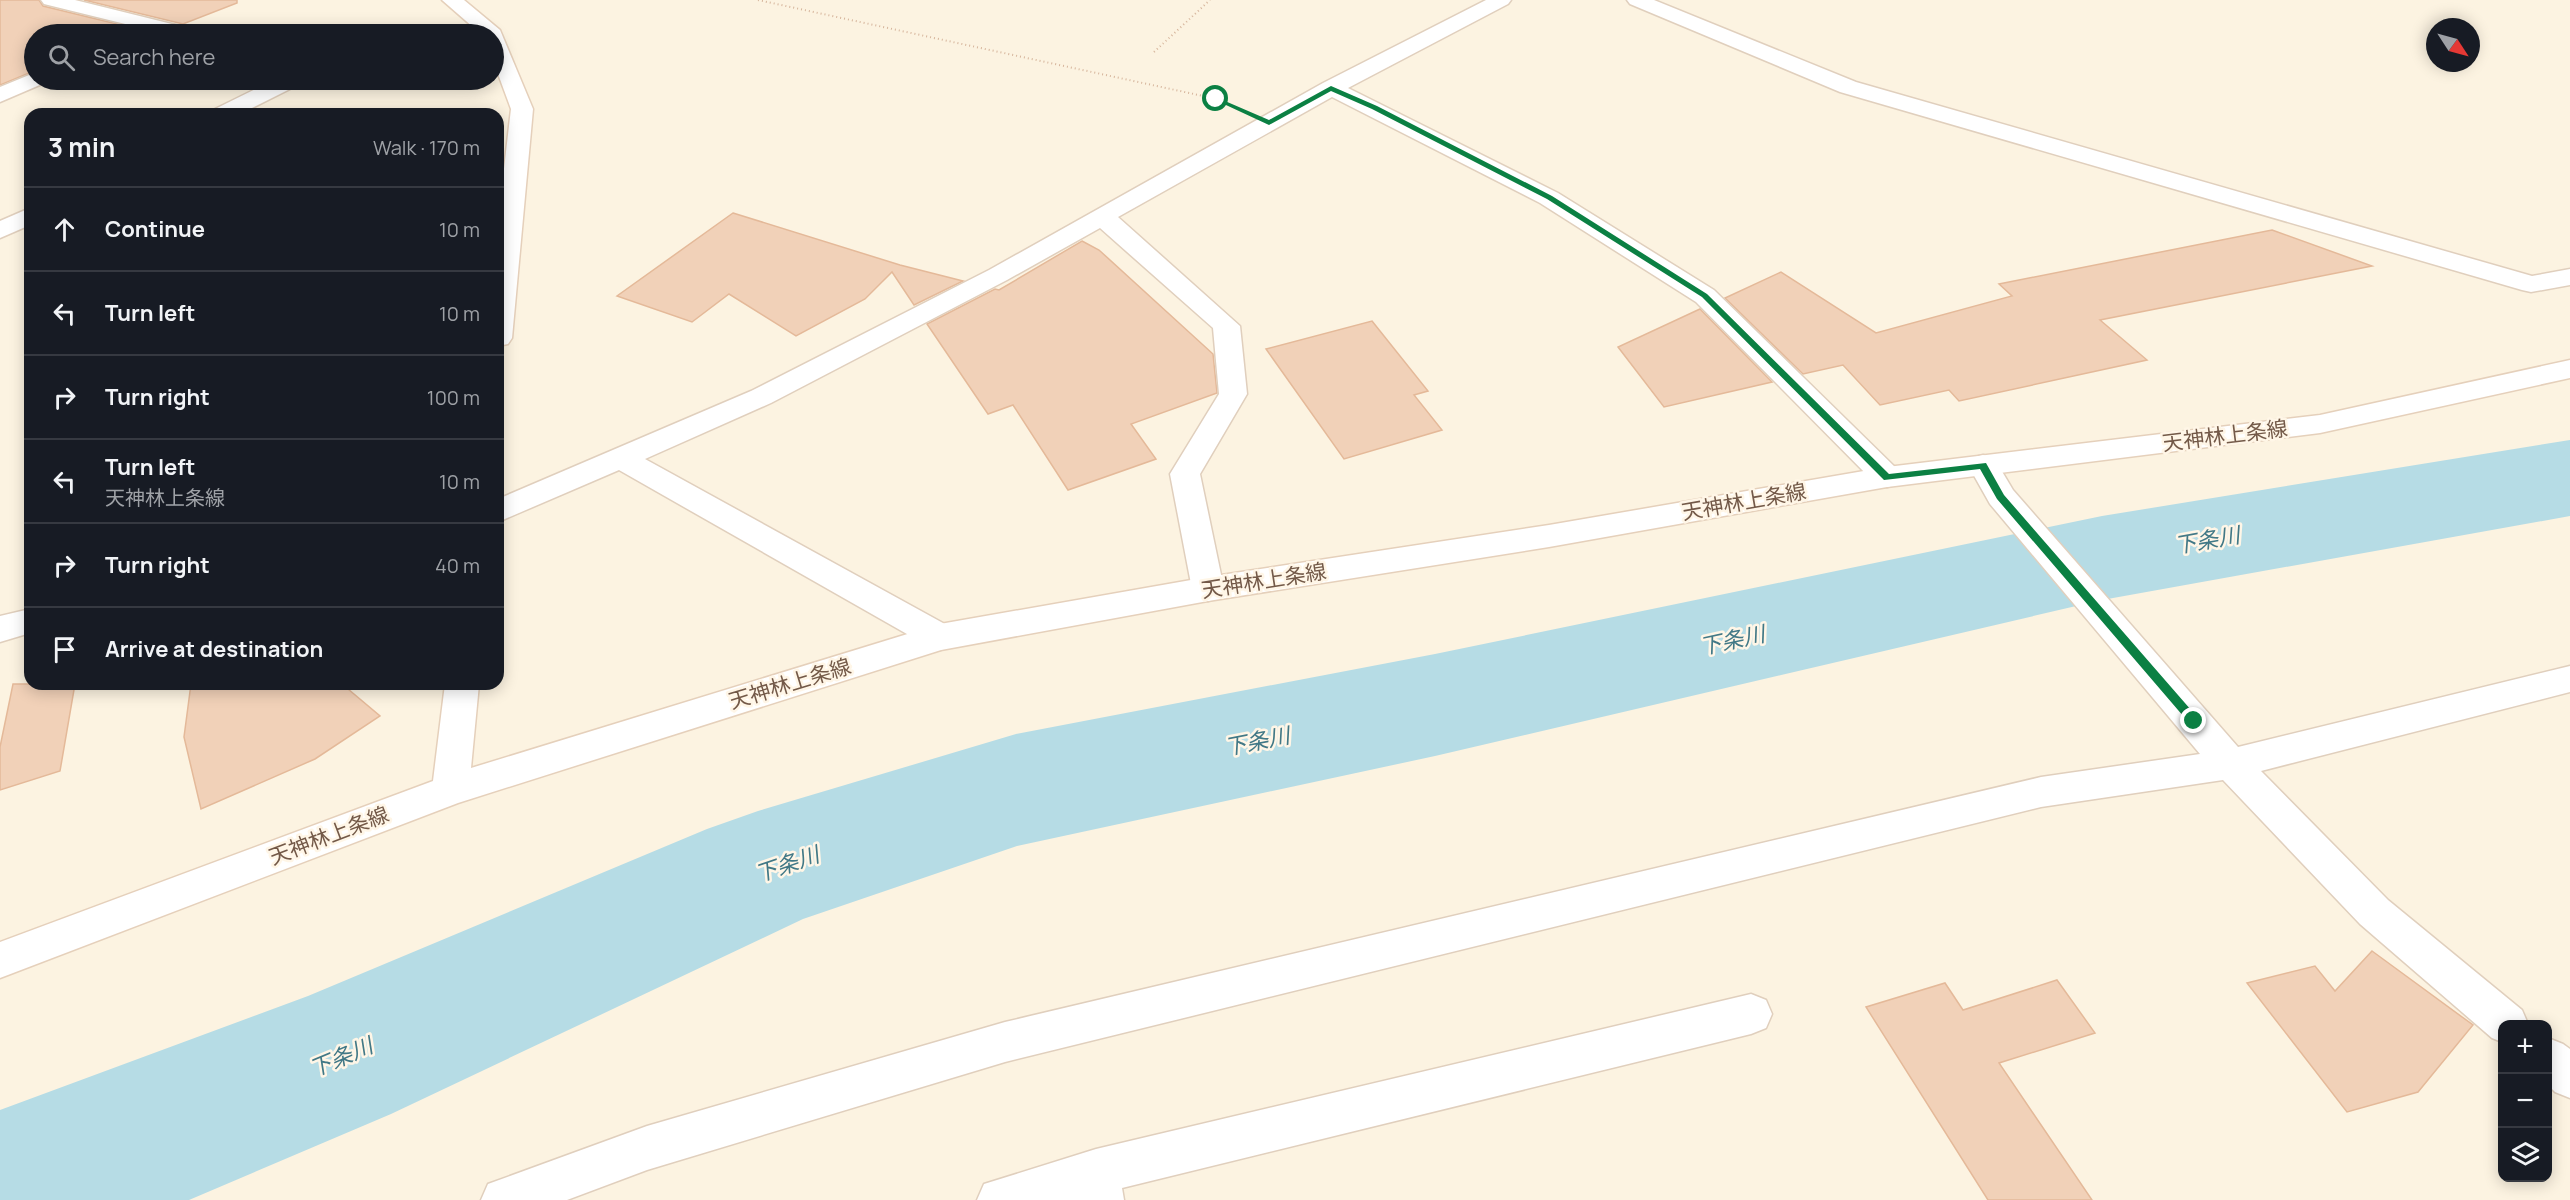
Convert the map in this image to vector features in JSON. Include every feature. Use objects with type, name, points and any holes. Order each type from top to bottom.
[{"type":"street","points":[[51,0],[145,24]]},
{"type":"street","points":[[452,0],[479,24]]},
{"type":"street","points":[[504,508],[761,397],[998,274],[1331,88],[1501,0]]},
{"type":"street","points":[[1637,0],[1848,87],[2531,284],[2570,277]]},
{"type":"street","points":[[504,64],[522,109],[504,281]]},
{"type":"street","points":[[0,95],[24,84]]},
{"type":"street","points":[[1331,88],[1549,198],[1705,296],[1887,477]]},
{"type":"street","points":[[236,108],[271,90]]},
{"type":"street","points":[[1102,216],[1226,326],[1233,394],[1185,474],[1208,589]]},
{"type":"street","points":[[0,231],[24,218]]},
{"type":"street","name":"天神林上条線","points":[[0,960],[450,790],[940,637],[1208,589],[1549,536],[1887,477],[2320,424],[2570,369]]},
{"type":"street","points":[[621,458],[940,637]]},
{"type":"street","points":[[1983,465],[2001,497],[2231,764],[2374,912],[2502,1020]]},
{"type":"street","points":[[0,629],[24,623]]},
{"type":"street","points":[[504,1200],[647,1148],[1005,1042],[2041,792],[2231,764],[2570,680]]},
{"type":"street","points":[[450,790],[461,690]]},
{"type":"street","points":[[1000,1200],[1099,1186],[1751,1014]]},
{"type":"street","points":[[2552,1062],[2570,1077]]},
{"type":"path","points":[[758,0],[1216,99],[1269,123]]},
{"type":"path","points":[[1154,52],[1210,0]]},
{"type":"building","points":[[0,0],[39,0],[43,6],[117,24],[24,24],[24,75],[0,85]]},
{"type":"building","points":[[84,0],[237,0],[237,3],[183,24]]},
{"type":"building","points":[[733,213],[900,265],[963,281],[914,305],[892,272],[865,299],[796,336],[729,294],[692,322],[617,296]]},
{"type":"building","points":[[2272,230],[2372,266],[2100,320],[2147,360],[1959,401],[1949,390],[1880,405],[1843,365],[1803,374],[1725,298],[1781,272],[1876,333],[2012,296],[1999,284]]},
{"type":"building","points":[[1082,241],[1099,250],[1213,354],[1217,393],[1131,424],[1156,459],[1068,490],[1013,405],[988,414],[927,324],[995,289],[999,290]]},
{"type":"building","points":[[1700,309],[1772,382],[1664,407],[1618,347]]},
{"type":"building","points":[[1372,321],[1428,391],[1414,395],[1442,430],[1344,459],[1266,349]]},
{"type":"building","points":[[13,684],[24,684],[24,690],[74,690],[60,771],[0,790],[0,747]]},
{"type":"building","points":[[190,690],[349,690],[380,716],[315,759],[201,809],[184,737]]},
{"type":"building","points":[[2372,951],[2473,1025],[2418,1092],[2347,1112],[2247,983],[2315,966],[2335,991]]},
{"type":"building","points":[[2057,980],[2095,1033],[1999,1063],[2092,1200],[1988,1200],[1866,1007],[1945,983],[1963,1010]]},
{"type":"waterway","name":"下条川","points":[[0,1195],[335,1061],[758,873],[1016,790],[1435,705],[2102,558],[2570,478]]},
{"type":"route","points":[[1216,99],[1269,123],[1331,88],[1374,108],[1549,198],[1705,296],[1887,477],[1983,465],[2001,497],[2194,721]]}]
